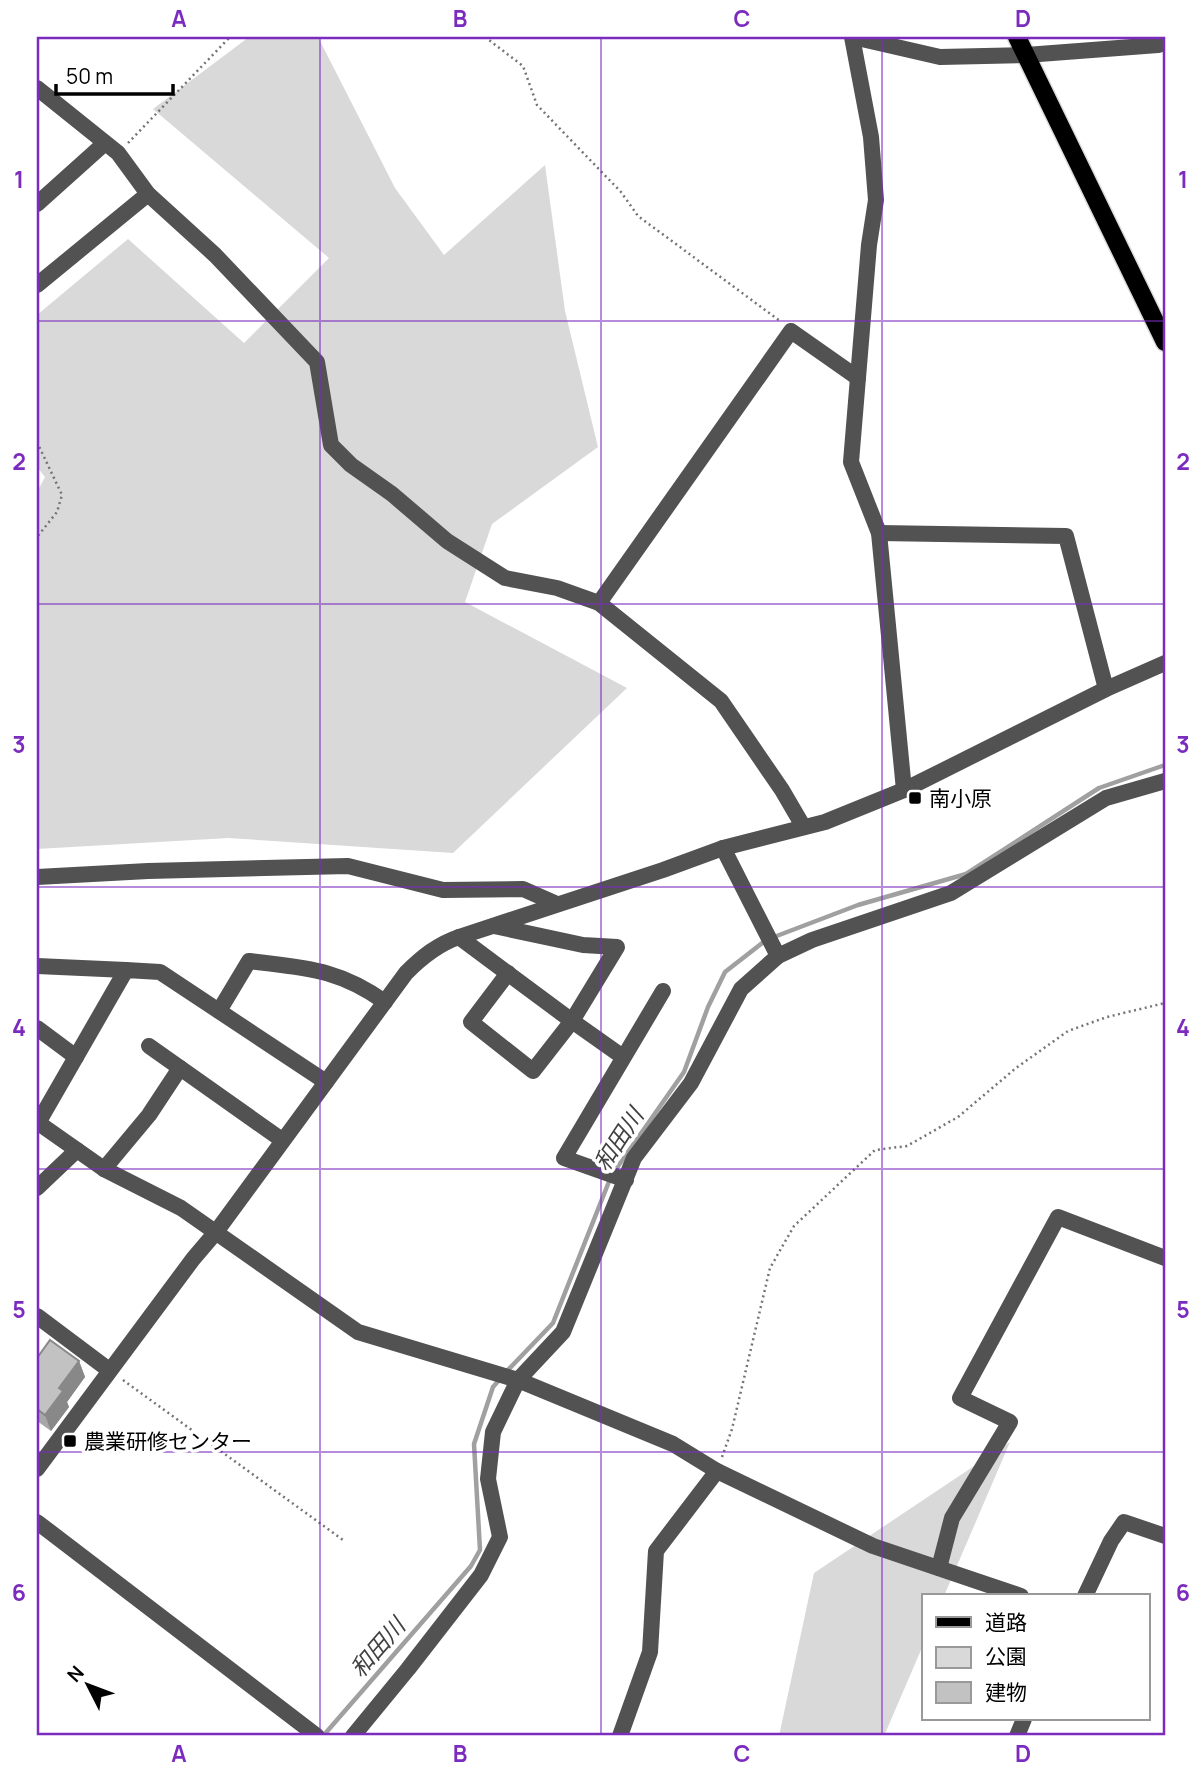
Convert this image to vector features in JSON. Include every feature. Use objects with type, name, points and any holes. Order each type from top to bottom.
[{"type":"main road","points":[[1017,37],[1165,342]]},
{"type":"street","points":[[904,790],[879,533],[851,462],[869,245],[876,200],[871,137],[853,37],[940,57],[1163,48]]},
{"type":"street","points":[[37,88],[118,153],[148,194],[215,255],[317,362],[331,445],[351,465],[392,494],[447,541],[505,578],[557,588],[599,603],[721,701],[782,790],[803,826]]},
{"type":"street","points":[[37,204],[105,143]]},
{"type":"street","points":[[37,285],[148,194]]},
{"type":"street","points":[[599,603],[791,331],[858,378]]},
{"type":"street","points":[[879,533],[1066,536],[1106,689]]},
{"type":"street","points":[[37,1469],[109,1370],[216,1232],[406,973],[422,956],[445,942],[723,848],[825,822],[904,790],[1106,689],[1165,663]]},
{"type":"street","points":[[353,1736],[481,1575],[500,1537],[488,1479],[493,1432],[518,1380],[563,1332],[634,1158],[691,1083],[741,989],[778,956],[812,940],[951,893],[1106,798],[1165,781]]},
{"type":"street","points":[[723,848],[778,956]]},
{"type":"street","points":[[37,877],[348,866],[443,890],[523,890],[557,904]]},
{"type":"street","points":[[493,926],[583,945],[617,947],[572,1021],[533,1071],[471,1022],[508,973]]},
{"type":"street","points":[[460,937],[623,1057]]},
{"type":"street","points":[[219,1011],[249,961],[326,971],[361,985],[385,1002]]},
{"type":"street","points":[[37,966],[160,972],[326,1082]]},
{"type":"street","points":[[126,970],[37,1122],[104,1169],[181,1208],[358,1332],[518,1380],[673,1444],[717,1471],[873,1546],[1015,1594]]},
{"type":"street","points":[[626,1180],[564,1158],[663,991]]},
{"type":"street","points":[[37,1028],[76,1057]]},
{"type":"street","points":[[149,1046],[282,1140]]},
{"type":"street","points":[[104,1169],[149,1115],[180,1068]]},
{"type":"street","points":[[37,1188],[77,1150]]},
{"type":"street","points":[[939,1568],[952,1518],[1010,1422],[960,1398],[1058,1217],[1165,1258]]},
{"type":"street","points":[[37,1316],[109,1370]]},
{"type":"street","points":[[620,1736],[650,1653],[656,1551],[717,1471]]},
{"type":"street","points":[[37,1522],[317,1736]]},
{"type":"street","points":[[1086,1594],[1111,1541],[1124,1522],[1165,1536]]},
{"type":"path","points":[[118,153],[230,37]]},
{"type":"path","points":[[485,37],[523,66],[537,105],[621,192],[638,216],[791,331]]},
{"type":"path","points":[[37,442],[62,495],[57,512],[37,537]]},
{"type":"path","points":[[717,1471],[732,1429],[770,1268],[794,1226],[875,1150],[906,1146],[958,1117],[1016,1068],[1068,1031],[1107,1017],[1165,1003]]},
{"type":"path","points":[[109,1370],[343,1540]]},
{"type":"green space","points":[[249,37],[318,37],[395,188],[444,255],[545,165],[565,311],[598,447],[492,524],[465,602],[627,688],[453,853],[228,838],[37,849],[37,492],[45,477],[37,467],[37,315],[128,239],[244,343],[329,258],[153,109]]},
{"type":"green space","points":[[1010,1442],[945,1594],[922,1594],[922,1648],[884,1736],[779,1736],[814,1573]]},
{"type":"building","points":[[50,1340],[79,1361],[59,1388],[63,1391],[45,1415],[37,1409],[37,1358]]},
{"type":"waterway","name":"和田川","points":[[774,937],[858,905],[966,874],[1099,788],[1165,765]]},
{"type":"waterway","name":"和田川","points":[[614,1172],[684,1072],[708,1007],[725,972],[766,940]]},
{"type":"waterway","name":"和田川","points":[[506,1372],[553,1323],[610,1179]]},
{"type":"waterway","name":"和田川","points":[[323,1736],[471,1566],[480,1550],[474,1444],[493,1387],[500,1379]]},
{"type":"place","name":"南小原","points":[[915,798]]},
{"type":"place","name":"農業研修センター","points":[[70,1441]]}]
